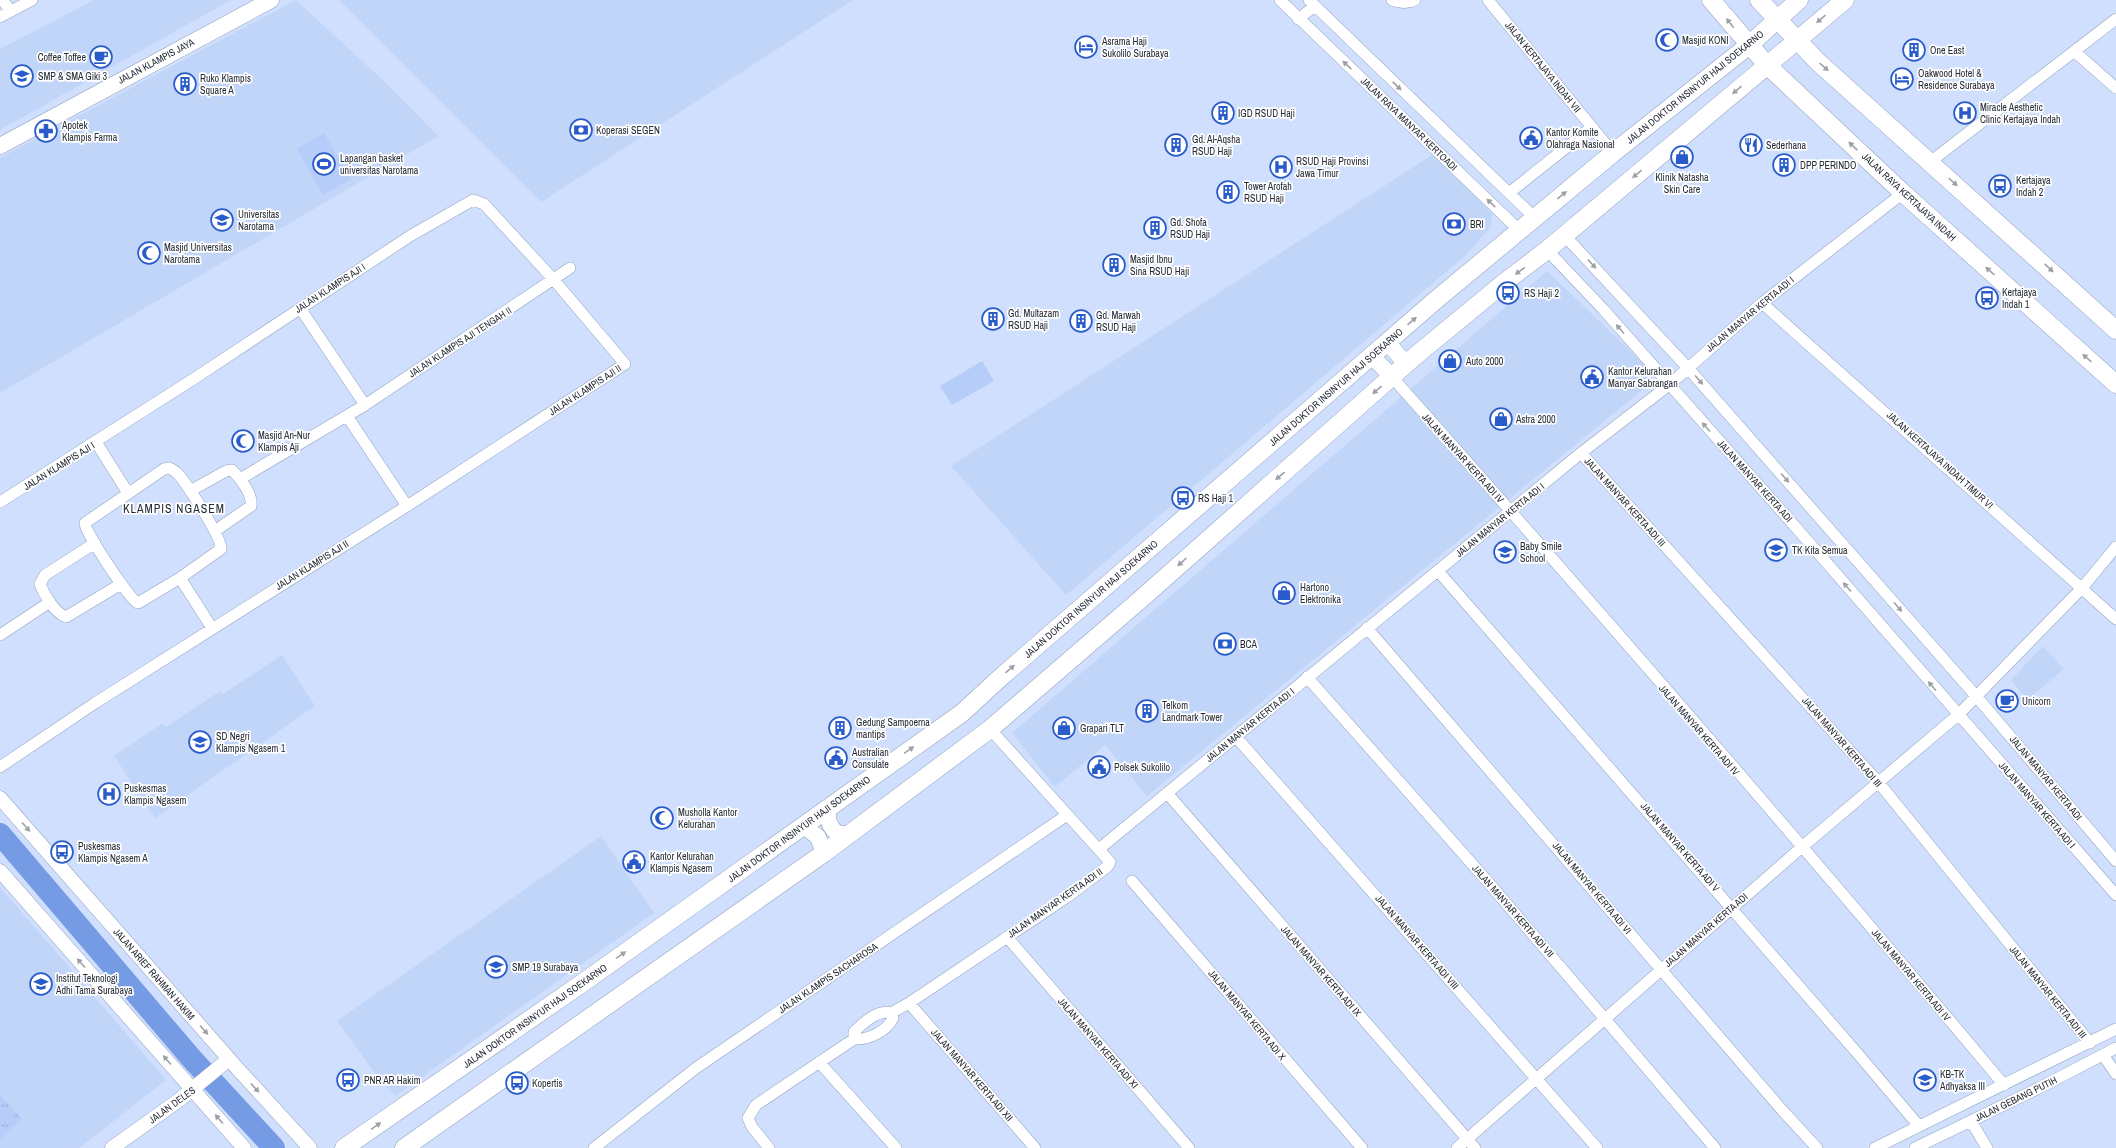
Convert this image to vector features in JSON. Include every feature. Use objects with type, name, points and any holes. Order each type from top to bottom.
[{"type":"main road","name":"JALAN KLAMPIS JAYA","points":[[0,146],[271,0]]},
{"type":"main road","name":"JALAN RAYA KERTAJAYA INDAH","points":[[1711,0],[1748,46],[1767,65],[1903,193],[2116,384]]},
{"type":"main road","points":[[1759,0],[1776,20],[1797,39],[1818,62],[2116,330]]},
{"type":"main road","name":"JALAN DOKTOR INSINYUR HAJI SOEKARNO","points":[[344,1148],[804,826],[962,713],[1001,676],[1387,342],[1613,153],[1748,46],[1799,0]]},
{"type":"main road","points":[[404,1148],[824,853],[990,729],[1406,364],[1505,282],[1556,243],[1845,0]]},
{"type":"main road","points":[[1387,342],[1406,364]]},
{"type":"main road","points":[[1372,356],[1392,377]]},
{"type":"main road","points":[[829,808],[827,815],[829,824],[838,834],[848,834]]},
{"type":"main road","points":[[804,826],[818,837],[824,853]]},
{"type":"street","points":[[2,0],[11,11]]},
{"type":"street","points":[[0,17],[32,0]]},
{"type":"street","name":"JALAN RAYA MANYAR KERTOADI","points":[[1280,0],[1307,10],[1338,43],[1527,224]]},
{"type":"street","points":[[1392,0],[1399,3],[1410,3],[1415,0]]},
{"type":"street","name":"JALAN KERTAJAYA INDAH VII","points":[[1488,0],[1613,153]]},
{"type":"street","name":"JALAN RAYA MANYAR KERTOADI","points":[[1307,10],[1338,43],[1509,193],[1527,224]]},
{"type":"street","points":[[1930,162],[2116,19]]},
{"type":"street","points":[[2075,52],[2116,88]]},
{"type":"street","points":[[1509,193],[1592,127]]},
{"type":"street","name":"JALAN MANYAR KERTA ADI I","points":[[1099,849],[1581,453],[1671,383],[1686,368],[1762,303],[1903,193]]},
{"type":"street","name":"JALAN KLAMPIS AJI I","points":[[0,502],[96,442],[410,236],[458,207],[473,200],[484,204],[554,280],[625,364]]},
{"type":"street","name":"JALAN MANYAR KERTA ADI","points":[[1556,243],[1686,368],[2116,861]]},
{"type":"street","name":"JALAN MANYAR KERTA ADI","points":[[1556,243],[1603,309],[1671,383],[1799,531],[1960,713]]},
{"type":"street","name":"JALAN KLAMPIS AJI TENGAH II","points":[[240,479],[365,405],[570,268]]},
{"type":"street","name":"JALAN KERTAJAYA INDAH TIMUR VI","points":[[1762,303],[2116,619]]},
{"type":"street","points":[[300,308],[365,405]]},
{"type":"street","name":"JALAN KLAMPIS AJI II","points":[[0,767],[212,628],[407,506],[625,364]]},
{"type":"street","name":"JALAN MANYAR KERTA ADI IV","points":[[1392,377],[1511,511],[1802,847],[2004,1085]]},
{"type":"street","points":[[347,416],[407,506]]},
{"type":"street","points":[[96,442],[128,493]]},
{"type":"street","name":"JALAN MANYAR KERTA ADI III","points":[[1581,453],[1879,783],[2090,1043]]},
{"type":"street","points":[[168,468],[177,473],[190,491],[215,531],[222,544],[222,549],[180,578],[138,603],[121,584],[95,543],[85,526],[85,523],[164,469],[168,468]]},
{"type":"street","points":[[190,491],[226,471],[232,470],[240,479],[251,498],[251,506],[215,531]]},
{"type":"street","points":[[95,543],[45,575],[40,584],[50,602],[58,612],[66,617],[121,584]]},
{"type":"street","name":"JALAN MANYAR KERTA ADI","points":[[1457,1148],[1605,1017],[1960,713],[2082,588],[2116,547]]},
{"type":"street","name":"JALAN MANYAR KERTA ADI V","points":[[1438,571],[1732,908],[1918,1126]]},
{"type":"street","points":[[180,578],[212,628]]},
{"type":"street","points":[[0,635],[50,602]]},
{"type":"street","name":"JALAN MANYAR KERTA ADI VI","points":[[1367,628],[1817,1148]]},
{"type":"street","name":"JALAN MANYAR KERTA ADI VII","points":[[1307,677],[1605,1017],[1715,1148]]},
{"type":"street","name":"JALAN MANYAR KERTA ADI I","points":[[1960,713],[2116,895]]},
{"type":"street","name":"JALAN MANYAR KERTA ADI II","points":[[854,1039],[854,1032],[859,1026],[880,1012],[885,1011],[891,1013],[909,1003],[1067,897],[1108,866],[1110,862],[990,729]]},
{"type":"street","name":"JALAN MANYAR KERTA ADI VIII","points":[[1236,737],[1438,965],[1597,1148]]},
{"type":"street","name":"JALAN MANYAR KERTA ADI IX","points":[[1166,794],[1475,1148]]},
{"type":"street","name":"JALAN ARIEF RAHMAN HAKIM","points":[[0,798],[224,1063],[310,1148]]},
{"type":"street","name":"JALAN KLAMPIS SACHAROSA","points":[[594,1148],[696,1068],[1067,815]]},
{"type":"street","points":[[0,871],[197,1086],[244,1148]]},
{"type":"street","name":"JALAN MANYAR KERTA ADI X","points":[[1132,881],[1362,1148]]},
{"type":"street","name":"JALAN MANYAR KERTA ADI XI","points":[[1007,938],[1189,1148]]},
{"type":"street","name":"JALAN MANYAR KERTA ADI XII","points":[[909,1003],[1035,1148]]},
{"type":"street","points":[[769,1148],[752,1127],[748,1118],[749,1113],[756,1105],[854,1039],[868,1038],[889,1026],[893,1018],[891,1013]]},
{"type":"street","points":[[1875,1148],[2116,1029]]},
{"type":"street","name":"JALAN GEBANG PUTIH","points":[[1915,1148],[1972,1121],[2116,1048]]},
{"type":"street","points":[[2103,1055],[2116,1074]]},
{"type":"street","points":[[819,1062],[896,1148]]},
{"type":"street","name":"JALAN DELES","points":[[112,1148],[197,1086],[224,1063]]},
{"type":"street","points":[[1972,1121],[1987,1148]]},
{"type":"shaded area","points":[[94,0],[231,0],[0,130],[0,49]]},
{"type":"shaded area","points":[[296,0],[389,86],[438,136],[0,393],[0,158]]},
{"type":"shaded area","points":[[339,0],[853,0],[541,202]]},
{"type":"shaded area","points":[[1435,153],[1492,214],[1491,226],[1467,254],[1066,595],[951,466]]},
{"type":"shaded area","points":[[1547,271],[1643,363],[1651,374],[1647,386],[1147,796],[1105,745],[1055,787],[1012,733]]},
{"type":"shaded area","points":[[2043,646],[2064,669],[2027,700],[2011,680]]},
{"type":"shaded area","name":"SD Negri Klampis Ngasem 1","points":[[282,655],[315,706],[155,818],[114,756],[163,723],[166,727],[220,691],[223,694]]},
{"type":"shaded area","name":"SMP 19 Surabaya","points":[[601,836],[654,913],[395,1096],[374,1072],[337,1021]]},
{"type":"shaded area","name":"Institut Teknologi Adhi Tama Surabaya","points":[[0,887],[166,1080],[79,1148],[0,1148]]},
{"type":"green space","name":"Lapangan basket universitas Narotama","points":[[324,133],[351,179],[323,195],[297,149]]},
{"type":"green space","points":[[982,361],[994,381],[952,405],[940,386]]},
{"type":"green space","points":[[0,1095],[22,1119],[0,1139]]},
{"type":"waterway","points":[[0,834],[192,1059],[274,1148]]},
{"type":"place","name":"Masjid KONI","points":[[1667,40]]},
{"type":"place","name":"Asrama Haji Sukolilo Surabaya","points":[[1086,47]]},
{"type":"place","name":"One East","points":[[1914,50]]},
{"type":"place","name":"Coffee Toffee","points":[[101,57]]},
{"type":"place","name":"SMP & SMA Giki 3","points":[[22,76]]},
{"type":"place","name":"Oakwood Hotel & Residence Surabaya","points":[[1902,79]]},
{"type":"place","name":"Ruko Klampis Square A","points":[[185,84]]},
{"type":"place","name":"IGD RSUD Haji","points":[[1223,113]]},
{"type":"place","name":"Miracle Aesthetic Clinic Kertajaya Indah","points":[[1965,113]]},
{"type":"place","name":"Koperasi SEGEN","points":[[581,130]]},
{"type":"place","name":"Apotek Klampis Farma","points":[[46,131]]},
{"type":"place","name":"Kantor Komite Olahraga Nasional","points":[[1531,138]]},
{"type":"place","name":"Gd. Al-Aqsha RSUD Haji","points":[[1176,145]]},
{"type":"place","name":"Sederhana","points":[[1751,145]]},
{"type":"place","name":"Klinik Natasha Skin Care","points":[[1682,157]]},
{"type":"place","name":"Lapangan basket universitas Narotama","points":[[324,164]]},
{"type":"place","name":"DPP PERINDO","points":[[1784,165]]},
{"type":"place","name":"RSUD Haji Provinsi Jawa Timur","points":[[1281,167]]},
{"type":"place","name":"Kertajaya Indah 2","points":[[2000,186]]},
{"type":"place","name":"Tower Arofah RSUD Haji","points":[[1228,192]]},
{"type":"place","name":"Universitas Narotama","points":[[222,220]]},
{"type":"place","name":"BRI","points":[[1454,224]]},
{"type":"place","name":"Gd. Shofa RSUD Haji","points":[[1155,228]]},
{"type":"place","name":"Masjid Universitas Narotama","points":[[149,253]]},
{"type":"place","name":"Masjid Ibnu Sina RSUD Haji","points":[[1114,265]]},
{"type":"place","name":"RS Haji 2","points":[[1508,293]]},
{"type":"place","name":"Kertajaya Indah 1","points":[[1987,298]]},
{"type":"place","name":"Gd. Multazam RSUD Haji","points":[[993,319]]},
{"type":"place","name":"Gd. Marwah RSUD Haji","points":[[1081,321]]},
{"type":"place","name":"Auto 2000","points":[[1450,361]]},
{"type":"place","name":"Kantor Kelurahan Manyar Sabrangan","points":[[1592,377]]},
{"type":"place","name":"Astra 2000","points":[[1501,419]]},
{"type":"place","name":"Masjid An-Nur Klampis Aji","points":[[243,441]]},
{"type":"place","name":"RS Haji 1","points":[[1183,498]]},
{"type":"place","name":"TK Kita Semua","points":[[1776,550]]},
{"type":"place","name":"Baby Smile School","points":[[1505,552]]},
{"type":"place","name":"Hartono Elektronika","points":[[1284,593]]},
{"type":"place","name":"BCA","points":[[1225,644]]},
{"type":"place","name":"Unicorn","points":[[2007,701]]},
{"type":"place","name":"Telkom Landmark Tower","points":[[1147,711]]},
{"type":"place","name":"Gedung Sampoerna mantips","points":[[840,728]]},
{"type":"place","name":"Grapari TLT","points":[[1064,728]]},
{"type":"place","name":"SD Negri Klampis Ngasem 1","points":[[200,742]]},
{"type":"place","name":"Australian Consulate","points":[[836,758]]},
{"type":"place","name":"Polsek Sukolilo","points":[[1099,767]]},
{"type":"place","name":"Puskesmas Klampis Ngasem","points":[[109,794]]},
{"type":"place","name":"Musholla Kantor Kelurahan","points":[[662,818]]},
{"type":"place","name":"Puskesmas Klampis Ngasem A","points":[[62,852]]},
{"type":"place","name":"Kantor Kelurahan Klampis Ngasem","points":[[634,862]]},
{"type":"place","name":"SMP 19 Surabaya","points":[[496,967]]},
{"type":"place","name":"Institut Teknologi Adhi Tama Surabaya","points":[[41,984]]},
{"type":"place","name":"PNR AR Hakim","points":[[348,1080]]},
{"type":"place","name":"KB-TK Adhyaksa III","points":[[1925,1080]]},
{"type":"place","name":"Kopertis","points":[[517,1083]]},
{"type":"district","name":"KLAMPIS NGASEM","points":[[174,509]]}]
